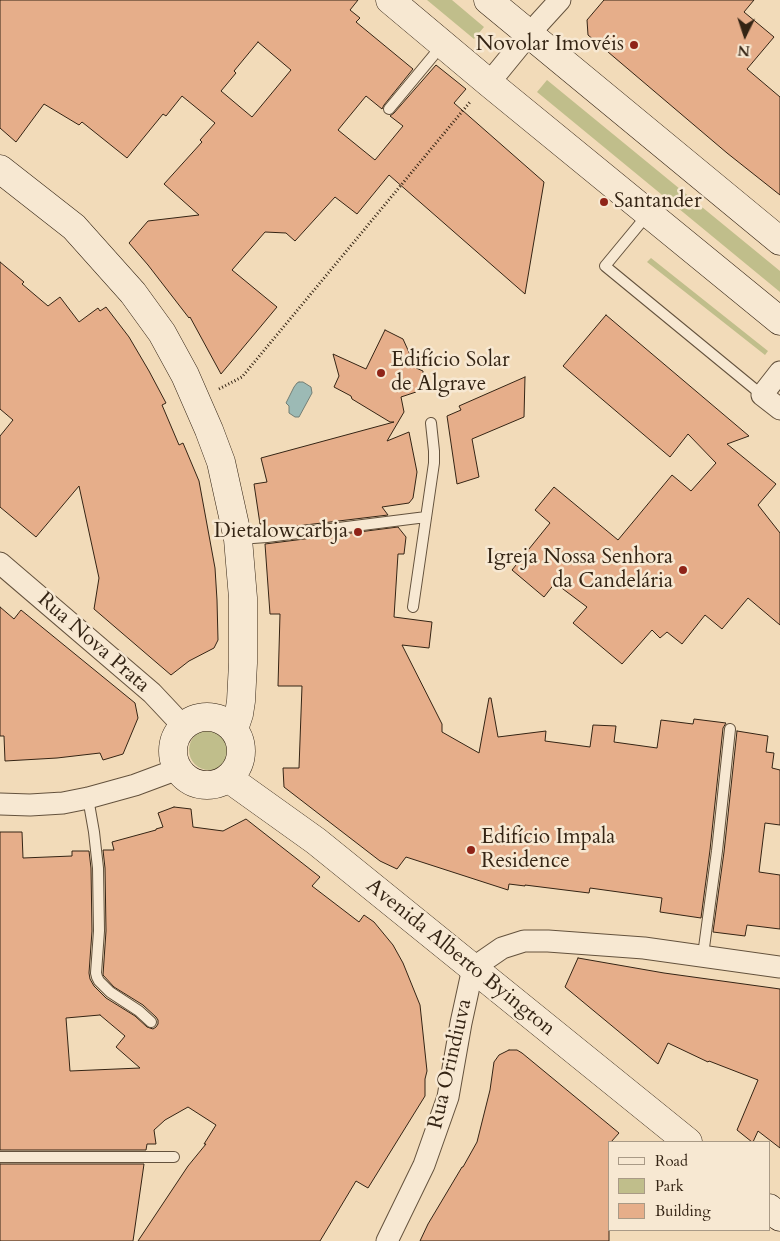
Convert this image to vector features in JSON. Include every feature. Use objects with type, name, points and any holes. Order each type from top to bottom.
[{"type":"street","points":[[390,0],[780,321]]},
{"type":"street","points":[[488,0],[780,241]]},
{"type":"street","points":[[489,83],[560,0]]},
{"type":"street","points":[[0,169],[74,227],[133,293],[162,333],[185,375],[222,462],[238,539],[243,598],[241,701],[234,729]]},
{"type":"street","points":[[780,372],[762,395],[780,409]]},
{"type":"street","name":"Rua Nova Prata","points":[[0,563],[152,692],[183,726]]},
{"type":"street","points":[[203,717],[215,717],[225,721],[234,729],[242,749],[241,760],[236,770],[228,778],[218,783],[207,785],[196,783],[178,769],[174,758],[173,746],[183,726],[203,717]]},
{"type":"street","points":[[0,804],[38,805],[63,803],[135,785],[178,769]]},
{"type":"street","name":"Avenida Alberto Byington","points":[[228,778],[316,841],[687,1141]]},
{"type":"street","points":[[473,968],[502,948],[524,942],[548,941],[635,947],[780,967]]},
{"type":"street","name":"Rua Orindiuva","points":[[387,1241],[424,1165],[448,1097],[473,968]]},
{"type":"street","points":[[770,1209],[780,1217]]},
{"type":"lane","points":[[389,109],[443,44]]},
{"type":"lane","points":[[648,214],[605,266],[762,395]]},
{"type":"lane","points":[[413,608],[434,463],[431,423]]},
{"type":"lane","points":[[238,539],[426,517]]},
{"type":"lane","points":[[703,955],[717,851],[730,729]]},
{"type":"lane","points":[[88,798],[98,868],[99,931],[97,977],[110,992],[139,1011],[151,1022]]},
{"type":"lane","points":[[0,1157],[174,1157]]},
{"type":"path","points":[[196,400],[242,377],[470,102],[489,83]]},
{"type":"green space","points":[[427,0],[452,0],[484,27],[474,39]]},
{"type":"green space","points":[[547,80],[780,271],[780,292],[537,92]]},
{"type":"green space","points":[[651,258],[768,351],[765,355],[647,262]]},
{"type":"green space","points":[[209,730],[220,733],[226,739],[229,750],[226,761],[220,767],[209,770],[198,767],[192,761],[189,750],[192,739],[198,733]]},
{"type":"water","points":[[299,382],[303,382],[311,387],[312,393],[299,417],[295,417],[289,413],[289,406],[286,403],[294,387]]},
{"type":"building","points":[[0,0],[358,0],[350,10],[360,18],[356,22],[413,69],[382,109],[366,96],[338,130],[375,160],[403,126],[390,116],[436,65],[466,89],[454,103],[544,182],[525,294],[389,175],[357,214],[335,197],[295,241],[286,233],[265,232],[232,270],[277,307],[221,374],[190,317],[129,243],[148,221],[199,215],[164,184],[202,142],[200,140],[215,123],[182,96],[166,116],[163,114],[127,158],[82,122],[79,125],[44,104],[16,142],[0,128]],"holes":[[[258,42],[291,70],[252,117],[221,91],[236,73],[234,71]]]},
{"type":"building","points":[[604,0],[754,0],[744,12],[774,37],[747,69],[780,97],[780,195],[727,153],[588,35],[587,20]]},
{"type":"building","points":[[0,262],[48,306],[60,297],[79,322],[98,308],[100,311],[106,307],[129,337],[149,371],[166,403],[162,405],[179,445],[183,443],[199,481],[215,568],[218,640],[214,648],[189,661],[171,675],[94,609],[99,578],[79,486],[36,537],[0,507],[0,436],[13,420],[0,409]]},
{"type":"building","points":[[606,315],[749,436],[727,444],[776,484],[758,505],[780,533],[780,625],[748,598],[722,629],[705,615],[682,644],[667,632],[660,638],[652,630],[622,664],[573,623],[587,607],[555,583],[544,597],[512,570],[550,523],[535,510],[554,487],[618,540],[672,475],[691,491],[716,463],[688,434],[670,457],[563,366]]},
{"type":"building","points":[[385,330],[403,339],[416,368],[423,371],[423,379],[416,392],[401,397],[404,412],[387,441],[409,432],[417,472],[413,498],[409,503],[382,507],[388,515],[264,530],[264,524],[260,524],[254,484],[267,482],[261,458],[394,422],[390,422],[334,387],[339,376],[333,354],[366,369]]},
{"type":"building","points":[[525,377],[524,417],[472,439],[479,477],[457,484],[447,416],[461,410],[459,406]]},
{"type":"building","points":[[398,527],[406,537],[404,554],[398,554],[394,617],[432,622],[429,648],[402,645],[442,724],[442,732],[479,753],[489,698],[491,698],[498,737],[546,731],[545,741],[590,747],[593,725],[616,726],[614,742],[657,748],[661,720],[693,724],[694,719],[726,723],[723,728],[701,918],[660,912],[662,898],[590,888],[589,893],[509,884],[508,890],[406,857],[397,869],[380,861],[284,787],[283,768],[299,768],[302,686],[278,686],[280,614],[270,614],[265,544]]},
{"type":"building","points":[[0,607],[14,619],[21,610],[135,703],[138,718],[123,754],[103,760],[100,753],[5,761],[4,736],[0,736]]},
{"type":"building","points":[[737,731],[768,736],[766,752],[774,753],[772,768],[780,770],[780,825],[765,823],[759,872],[780,875],[780,929],[747,925],[745,936],[713,932]]},
{"type":"building","points":[[174,807],[191,809],[193,827],[223,831],[246,819],[320,877],[312,886],[359,922],[364,915],[374,922],[393,945],[403,963],[420,1005],[427,1071],[425,1096],[368,1188],[356,1181],[320,1241],[138,1241],[188,1166],[206,1144],[204,1144],[216,1125],[188,1107],[165,1120],[154,1130],[156,1144],[147,1144],[146,1150],[0,1150],[0,832],[22,832],[23,858],[72,856],[72,851],[89,851],[92,931],[90,979],[106,998],[135,1016],[147,1027],[153,1029],[158,1024],[156,1017],[143,1005],[114,987],[103,975],[106,931],[103,850],[114,850],[112,842],[163,827],[158,813]],"holes":[[[100,1015],[125,1036],[116,1047],[140,1068],[70,1071],[66,1018]]]},
{"type":"building","points":[[578,958],[664,973],[780,989],[780,1148],[758,1131],[753,1141],[751,1141],[737,1130],[758,1080],[708,1062],[668,1043],[658,1064],[565,987]]},
{"type":"building","points":[[509,1050],[517,1050],[522,1053],[619,1133],[612,1141],[608,1141],[609,1241],[420,1241],[428,1224],[477,1142],[490,1090],[494,1062],[499,1055]]},
{"type":"building","points":[[0,1164],[144,1164],[133,1241],[0,1241]]},
{"type":"place","name":"Novolar Imovéis","points":[[634,45]]},
{"type":"place","name":"Santander","points":[[604,202]]},
{"type":"place","name":"Edifício Solar de Algrave","points":[[381,373]]},
{"type":"place","name":"Dietalowcarbja","points":[[358,532]]},
{"type":"place","name":"Igreja Nossa Senhora da Candelária","points":[[683,570]]},
{"type":"place","name":"Edifício Impala Residence","points":[[471,850]]}]
